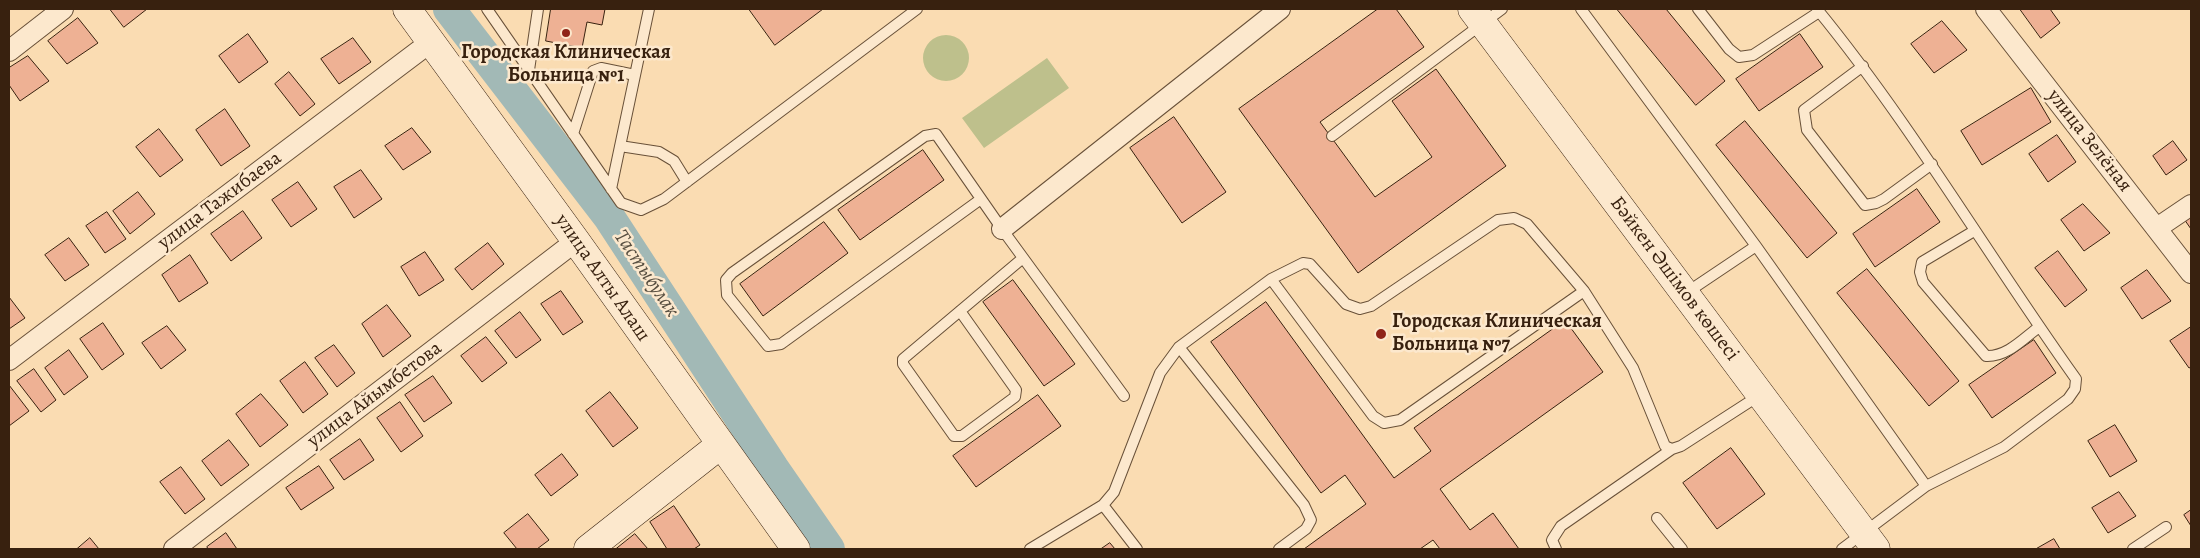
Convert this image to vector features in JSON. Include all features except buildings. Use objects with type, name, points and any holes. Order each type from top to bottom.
[{"type":"street","points":[[9,51],[63,9]]},
{"type":"street","name":"улица Алты Алаш","points":[[407,9],[432,41],[796,549]]},
{"type":"street","points":[[1002,229],[1280,9]]},
{"type":"street","name":"улица Зелёная","points":[[1986,9],[2191,273]]},
{"type":"street","name":"Бәйкен Әшімов көшесі","points":[[1486,14],[1685,294],[1870,541]]},
{"type":"street","name":"улица Тажибаева","points":[[9,360],[432,41]]},
{"type":"street","points":[[2157,228],[2191,205]]},
{"type":"street","name":"улица Айымбетова","points":[[174,549],[576,241]]},
{"type":"street","points":[[588,549],[720,445]]},
{"type":"lane","points":[[487,9],[621,203],[641,210],[664,199],[687,182],[910,11]]},
{"type":"lane","points":[[529,70],[538,9]]},
{"type":"lane","points":[[611,189],[649,9]]},
{"type":"lane","points":[[1581,9],[1756,246],[1926,486]]},
{"type":"lane","points":[[1698,9],[1729,49],[1739,57],[1753,55],[1818,10],[1863,66],[1932,164],[1974,231],[2076,379],[2075,390],[2068,399],[2004,448],[1926,486],[1870,541],[1842,549]]},
{"type":"lane","points":[[1332,136],[1486,14]]},
{"type":"lane","points":[[1863,66],[1804,110],[1807,130],[1865,205],[1876,203],[1932,164]]},
{"type":"lane","points":[[573,134],[593,71],[601,68],[635,75]]},
{"type":"lane","points":[[981,199],[781,344],[768,346],[727,295],[726,280],[732,273],[925,136],[936,134],[1002,229],[1124,396]]},
{"type":"lane","points":[[620,146],[659,152],[674,161],[687,182]]},
{"type":"lane","points":[[1030,549],[1103,505],[1114,492],[1160,373],[1179,347],[1271,279],[1303,263],[1310,264],[1346,304],[1360,309],[1371,306],[1498,220],[1514,218],[1527,224],[1584,291],[1633,368],[1665,446],[1672,449]]},
{"type":"lane","points":[[1974,231],[1922,262],[1920,272],[1923,282],[1986,356],[1996,357],[2006,352],[2039,327]]},
{"type":"lane","points":[[1685,294],[1756,246]]},
{"type":"lane","points":[[960,311],[1016,390],[1015,397],[962,436],[954,436],[903,364],[903,359],[960,311],[1023,258]]},
{"type":"lane","points":[[1271,279],[1373,416],[1384,423],[1400,420],[1584,291]]},
{"type":"lane","points":[[1179,347],[1304,505],[1310,520],[1306,529],[1278,549]]},
{"type":"lane","points":[[1556,549],[1552,540],[1561,526],[1672,449],[1681,446],[1761,395]]},
{"type":"lane","points":[[1103,505],[1137,549]]},
{"type":"lane","points":[[1657,518],[1682,549]]},
{"type":"lane","points":[[2133,549],[2166,527]]},
{"type":"green space","points":[[946,35],[959,39],[965,45],[969,58],[965,71],[959,77],[946,81],[933,77],[927,71],[923,58],[927,45],[933,39]]},
{"type":"green space","points":[[1047,58],[1069,88],[984,148],[962,118]]},
{"type":"waterway","name":"Тастыбулак","points":[[449,9],[609,217],[773,468],[829,549]]},
{"type":"place","name":"Городская Клиническая Больница №1","points":[[566,33]]},
{"type":"place","name":"Городская Клиническая Больница №7","points":[[1381,334]]}]
